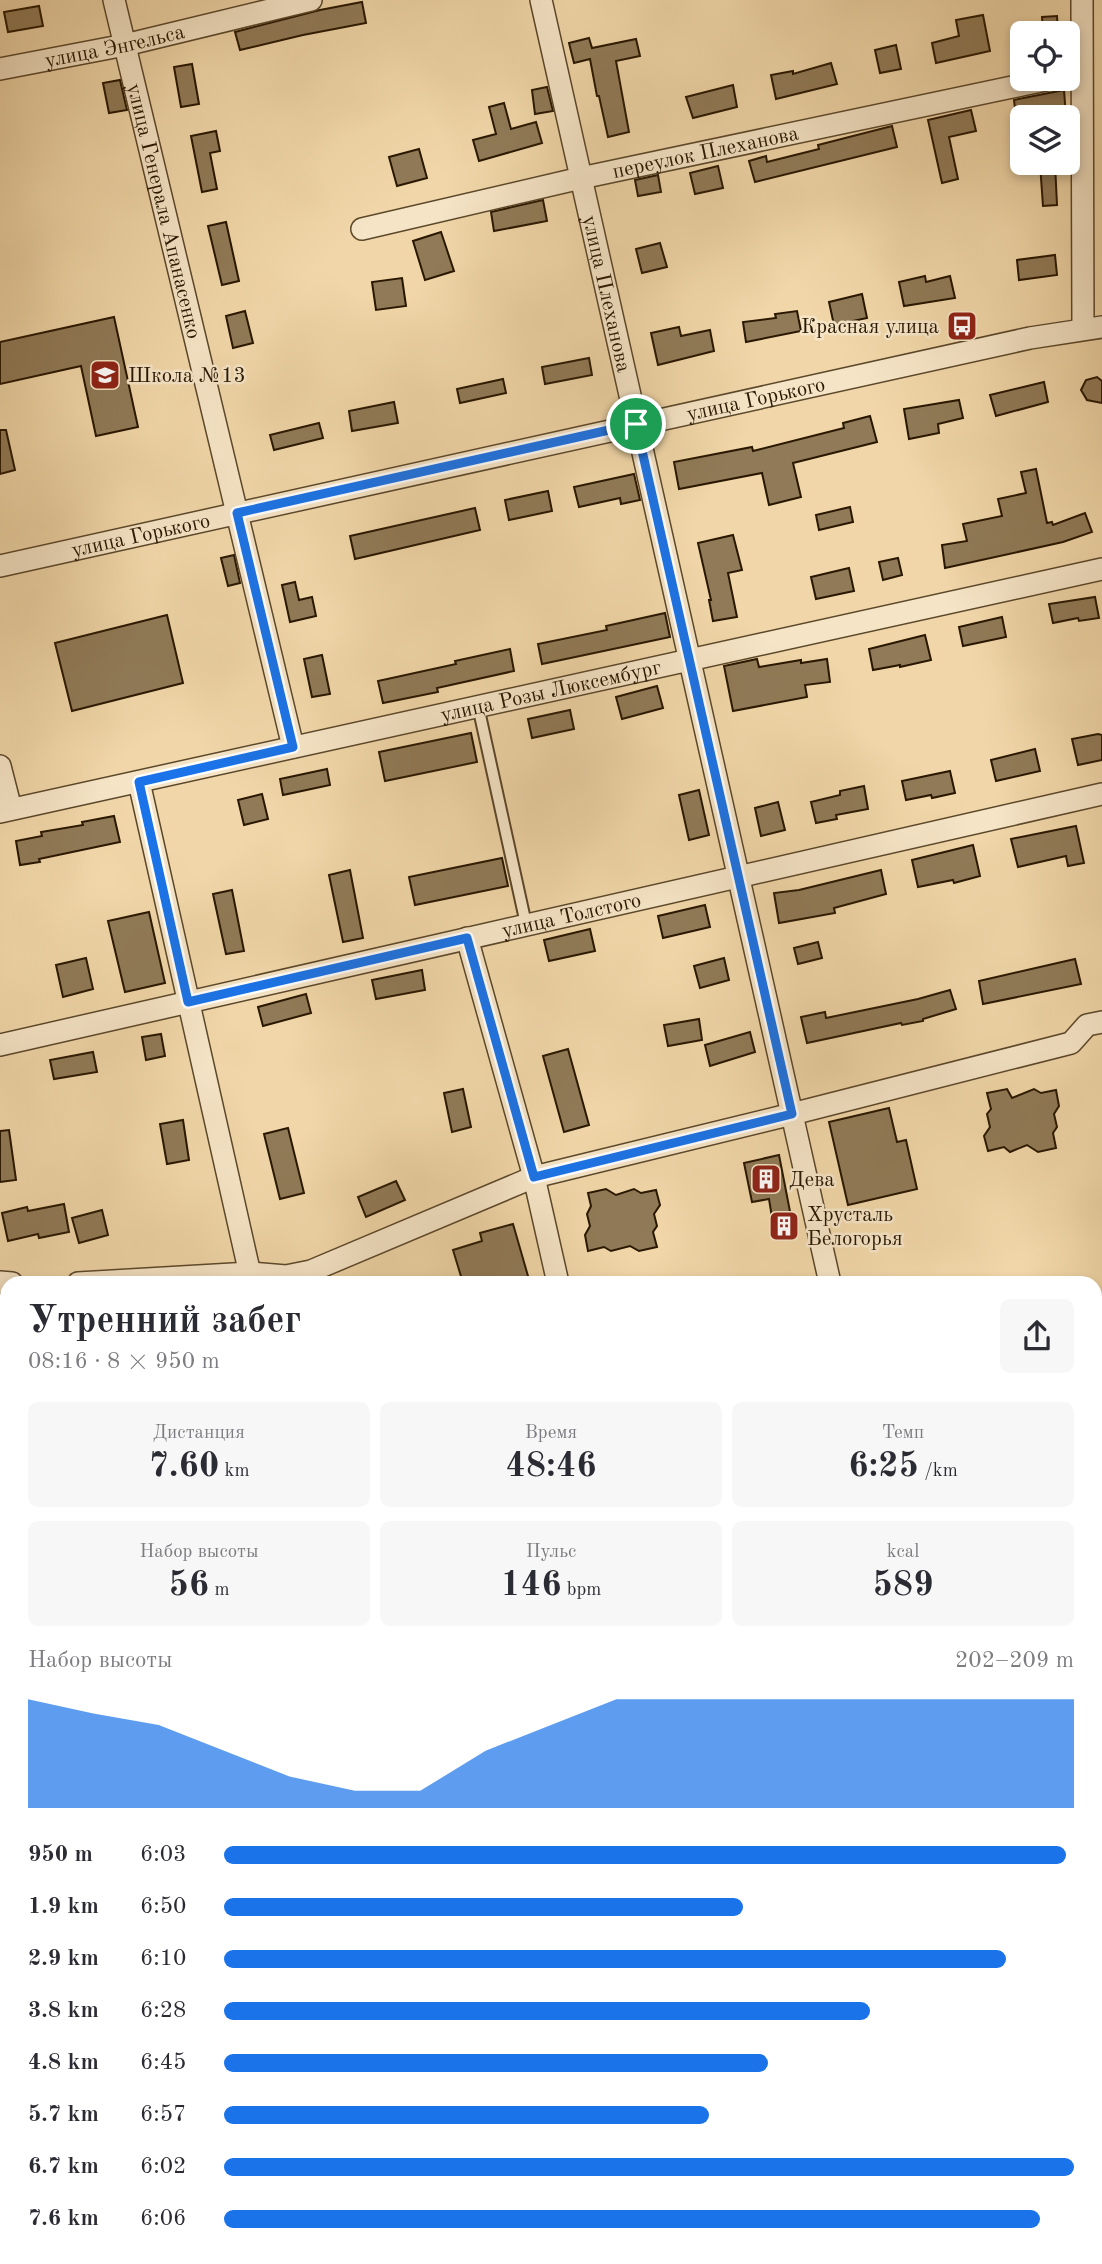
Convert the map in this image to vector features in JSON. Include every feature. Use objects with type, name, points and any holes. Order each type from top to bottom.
[{"type":"street","name":"улица Генерала Апанасенко","points":[[114,0],[293,747]]},
{"type":"street","name":"улица Энгельса","points":[[0,69],[125,45],[311,0]]},
{"type":"street","name":"улица Плеханова","points":[[541,0],[828,1276]]},
{"type":"street","points":[[1080,21],[1082,0]]},
{"type":"street","name":"переулок Плеханова","points":[[362,229],[580,178],[1010,87]]},
{"type":"street","points":[[1076,91],[1093,328]]},
{"type":"street","name":"улица Горького","points":[[0,566],[1017,341],[1093,328]]},
{"type":"street","name":"улица Розы Люксембург","points":[[6,811],[1102,569]]},
{"type":"street","points":[[0,766],[6,811]]},
{"type":"street","points":[[139,782],[251,1276]]},
{"type":"street","name":"улица Толстого","points":[[0,1045],[1102,794]]},
{"type":"street","points":[[467,938],[534,1177],[556,1276]]},
{"type":"street","points":[[286,1276],[311,1271],[534,1177],[1070,1042],[1087,1025],[1102,1022]]},
{"type":"lane","points":[[478,706],[526,924]]},
{"type":"building","points":[[362,2],[366,23],[240,50],[235,32]]},
{"type":"building","points":[[39,6],[43,26],[8,32],[4,12]]},
{"type":"building","points":[[983,15],[990,51],[936,63],[932,43],[959,36],[956,20]]},
{"type":"building","points":[[1057,16],[1057,21],[1042,21],[1042,17]]},
{"type":"building","points":[[589,38],[592,48],[636,39],[640,56],[616,61],[629,132],[608,137],[590,59],[574,63],[569,43]]},
{"type":"building","points":[[896,45],[901,69],[880,73],[875,50]]},
{"type":"building","points":[[831,63],[837,84],[776,99],[771,75],[793,71],[793,74]]},
{"type":"building","points":[[192,64],[199,104],[181,107],[174,67]]},
{"type":"building","points":[[120,80],[127,110],[109,113],[103,83]]},
{"type":"building","points":[[733,85],[737,107],[693,118],[686,97]]},
{"type":"building","points":[[547,87],[553,111],[535,114],[532,90]]},
{"type":"building","points":[[1064,91],[1065,105],[1015,105],[1014,100]]},
{"type":"building","points":[[504,103],[511,129],[536,122],[542,143],[479,161],[473,140],[496,134],[489,107]]},
{"type":"building","points":[[971,110],[976,131],[949,137],[958,179],[942,183],[928,120]]},
{"type":"building","points":[[892,126],[897,147],[755,182],[749,161],[766,156],[767,162],[819,149],[818,145]]},
{"type":"building","points":[[216,131],[220,151],[210,153],[217,189],[202,192],[191,136]]},
{"type":"building","points":[[419,149],[427,178],[397,186],[389,157]]},
{"type":"building","points":[[718,166],[723,188],[695,194],[690,173]]},
{"type":"building","points":[[658,175],[661,192],[638,196],[635,180]]},
{"type":"building","points":[[1041,175],[1056,175],[1057,205],[1043,206]]},
{"type":"building","points":[[543,200],[547,221],[494,231],[491,212]]},
{"type":"building","points":[[226,222],[239,281],[222,285],[208,226]]},
{"type":"building","points":[[441,232],[454,271],[425,280],[413,241]]},
{"type":"building","points":[[660,243],[667,267],[642,273],[636,249]]},
{"type":"building","points":[[1055,255],[1057,275],[1019,280],[1017,260]]},
{"type":"building","points":[[925,276],[926,282],[950,276],[955,298],[904,306],[899,282]]},
{"type":"building","points":[[402,278],[406,306],[376,310],[372,282]]},
{"type":"building","points":[[862,294],[867,318],[834,325],[829,302]]},
{"type":"building","points":[[245,311],[253,343],[233,348],[226,316]]},
{"type":"building","points":[[797,311],[801,331],[746,342],[743,322],[776,318],[775,314]]},
{"type":"building","name":"Школа №13","points":[[114,317],[138,427],[96,436],[81,366],[0,384],[0,342]]},
{"type":"building","points":[[679,327],[681,336],[710,330],[714,351],[658,365],[651,333]]},
{"type":"building","points":[[589,358],[592,375],[545,384],[542,367]]},
{"type":"building","points":[[1097,377],[1102,381],[1102,403],[1087,400],[1081,390],[1086,380]]},
{"type":"building","points":[[503,379],[506,393],[460,403],[457,389]]},
{"type":"building","points":[[1044,382],[1048,402],[996,416],[990,395]]},
{"type":"building","points":[[959,400],[963,418],[938,424],[939,433],[909,439],[904,409]]},
{"type":"building","points":[[394,402],[398,423],[352,431],[349,411]]},
{"type":"building","points":[[870,416],[877,442],[793,463],[801,497],[769,505],[762,473],[679,489],[674,462],[752,447],[753,451],[844,428],[843,423]]},
{"type":"building","points":[[319,423],[323,438],[274,450],[270,435]]},
{"type":"building","points":[[0,430],[6,430],[15,470],[0,474]]},
{"type":"building","points":[[1036,469],[1047,523],[1052,522],[1053,525],[1085,513],[1092,532],[1063,542],[945,568],[942,545],[967,541],[963,524],[1002,516],[998,499],[1026,493],[1021,472]]},
{"type":"building","points":[[634,474],[640,500],[621,504],[620,498],[579,507],[574,487]]},
{"type":"building","points":[[548,491],[552,511],[509,520],[505,500]]},
{"type":"building","points":[[850,507],[853,522],[819,530],[816,515]]},
{"type":"building","points":[[475,508],[480,530],[355,559],[350,536]]},
{"type":"building","points":[[733,535],[742,570],[728,573],[737,617],[713,621],[698,543]]},
{"type":"building","points":[[234,555],[240,583],[228,586],[221,558]]},
{"type":"building","points":[[898,558],[902,575],[883,580],[879,562]]},
{"type":"building","points":[[849,568],[854,591],[816,599],[811,577]]},
{"type":"building","points":[[295,582],[299,600],[312,597],[316,616],[290,622],[282,585]]},
{"type":"building","points":[[1095,597],[1099,618],[1079,621],[1078,618],[1053,623],[1049,604]]},
{"type":"building","points":[[665,613],[670,637],[542,664],[538,644],[607,630],[606,626]]},
{"type":"building","points":[[167,615],[183,683],[72,711],[55,643]]},
{"type":"building","points":[[1002,617],[1006,637],[963,646],[959,627]]},
{"type":"building","points":[[925,635],[931,660],[873,670],[869,649]]},
{"type":"building","points":[[510,649],[514,671],[437,688],[438,692],[383,703],[378,681]]},
{"type":"building","points":[[322,655],[330,694],[312,697],[304,659]]},
{"type":"building","points":[[757,659],[759,667],[827,659],[830,682],[805,685],[807,697],[733,711],[724,666]]},
{"type":"building","points":[[657,686],[663,708],[622,719],[616,697]]},
{"type":"building","points":[[570,710],[574,729],[532,738],[528,719]]},
{"type":"building","points":[[471,733],[477,762],[385,781],[379,752]]},
{"type":"building","points":[[1102,735],[1102,760],[1078,765],[1072,739]]},
{"type":"building","points":[[1035,749],[1040,771],[996,781],[991,760]]},
{"type":"building","points":[[327,769],[330,785],[283,795],[280,779]]},
{"type":"building","points":[[950,771],[955,793],[906,800],[902,781]]},
{"type":"building","points":[[864,786],[868,809],[836,815],[837,819],[816,823],[811,802],[840,795],[840,791]]},
{"type":"building","points":[[699,790],[709,835],[689,840],[679,795]]},
{"type":"building","points":[[262,794],[268,819],[244,825],[238,800]]},
{"type":"building","points":[[778,802],[785,830],[761,836],[755,808]]},
{"type":"building","points":[[114,816],[120,842],[20,865],[16,841],[42,836],[41,832],[83,825],[82,822]]},
{"type":"building","points":[[1076,826],[1084,863],[1068,866],[1066,856],[1018,867],[1011,839]]},
{"type":"building","points":[[973,845],[980,876],[954,883],[953,880],[918,887],[912,860]]},
{"type":"building","points":[[502,858],[508,886],[415,905],[409,877]]},
{"type":"building","points":[[350,870],[363,938],[343,942],[329,875]]},
{"type":"building","points":[[881,870],[886,894],[834,908],[835,913],[779,923],[774,893],[799,890]]},
{"type":"building","points":[[232,890],[244,951],[226,954],[213,894]]},
{"type":"building","points":[[705,905],[710,927],[663,938],[658,916]]},
{"type":"building","points":[[149,912],[165,983],[125,992],[108,921]]},
{"type":"building","points":[[590,929],[595,951],[549,961],[544,940]]},
{"type":"building","points":[[818,942],[822,958],[798,964],[794,948]]},
{"type":"building","points":[[86,958],[93,989],[63,997],[56,965]]},
{"type":"building","points":[[724,958],[729,980],[700,988],[694,966]]},
{"type":"building","points":[[1075,959],[1081,984],[983,1004],[979,981]]},
{"type":"building","points":[[422,970],[425,990],[376,999],[372,980]]},
{"type":"building","points":[[950,990],[956,1009],[923,1021],[901,1023],[807,1043],[801,1017],[825,1012],[826,1018]]},
{"type":"building","points":[[306,994],[311,1013],[263,1026],[258,1007]]},
{"type":"building","points":[[699,1019],[702,1040],[668,1046],[664,1025]]},
{"type":"building","points":[[750,1032],[755,1052],[710,1066],[705,1045]]},
{"type":"building","points":[[161,1034],[165,1056],[146,1060],[142,1037]]},
{"type":"building","points":[[568,1049],[589,1125],[564,1132],[543,1056]]},
{"type":"building","points":[[93,1052],[97,1072],[54,1079],[50,1060]]},
{"type":"building","points":[[463,1089],[471,1127],[452,1132],[444,1093]]},
{"type":"building","points":[[1007,1089],[1012,1098],[1034,1089],[1041,1093],[1056,1090],[1059,1106],[1054,1114],[1057,1127],[1053,1133],[1056,1148],[1038,1152],[1027,1145],[1010,1152],[1004,1147],[988,1151],[984,1136],[990,1127],[987,1114],[991,1109],[987,1093]]},
{"type":"building","points":[[889,1108],[897,1142],[906,1140],[917,1189],[848,1205],[829,1122]]},
{"type":"building","points":[[183,1120],[189,1160],[167,1164],[160,1124]]},
{"type":"building","points":[[288,1128],[304,1193],[280,1199],[264,1134]]},
{"type":"building","points":[[9,1130],[16,1180],[0,1182],[0,1131]]},
{"type":"building","name":"Дева","points":[[779,1155],[794,1232],[775,1236],[769,1199],[752,1202],[744,1163]]},
{"type":"building","points":[[396,1181],[405,1200],[366,1217],[358,1197]]},
{"type":"building","points":[[606,1189],[616,1195],[634,1189],[641,1193],[656,1190],[660,1205],[654,1214],[657,1226],[653,1232],[657,1247],[639,1251],[630,1246],[611,1251],[604,1247],[588,1251],[585,1235],[590,1226],[587,1214],[591,1206],[588,1193]]},
{"type":"building","points":[[64,1204],[69,1232],[39,1238],[38,1234],[8,1241],[2,1213],[27,1207],[28,1211]]},
{"type":"building","points":[[102,1210],[108,1235],[79,1243],[72,1218]]},
{"type":"building","points":[[513,1224],[528,1276],[461,1276],[453,1250],[482,1241],[480,1233]]},
{"type":"place","name":"Красная улица","points":[[962,326]]},
{"type":"place","name":"Школа №13","points":[[105,375]]},
{"type":"place","name":"Дева","points":[[766,1179]]},
{"type":"place","name":"Хрусталь Белогорья","points":[[784,1226]]},
{"type":"route","points":[[636,424],[792,1114],[534,1177],[467,938],[188,1002],[139,782],[293,747],[237,513],[636,424]]}]
